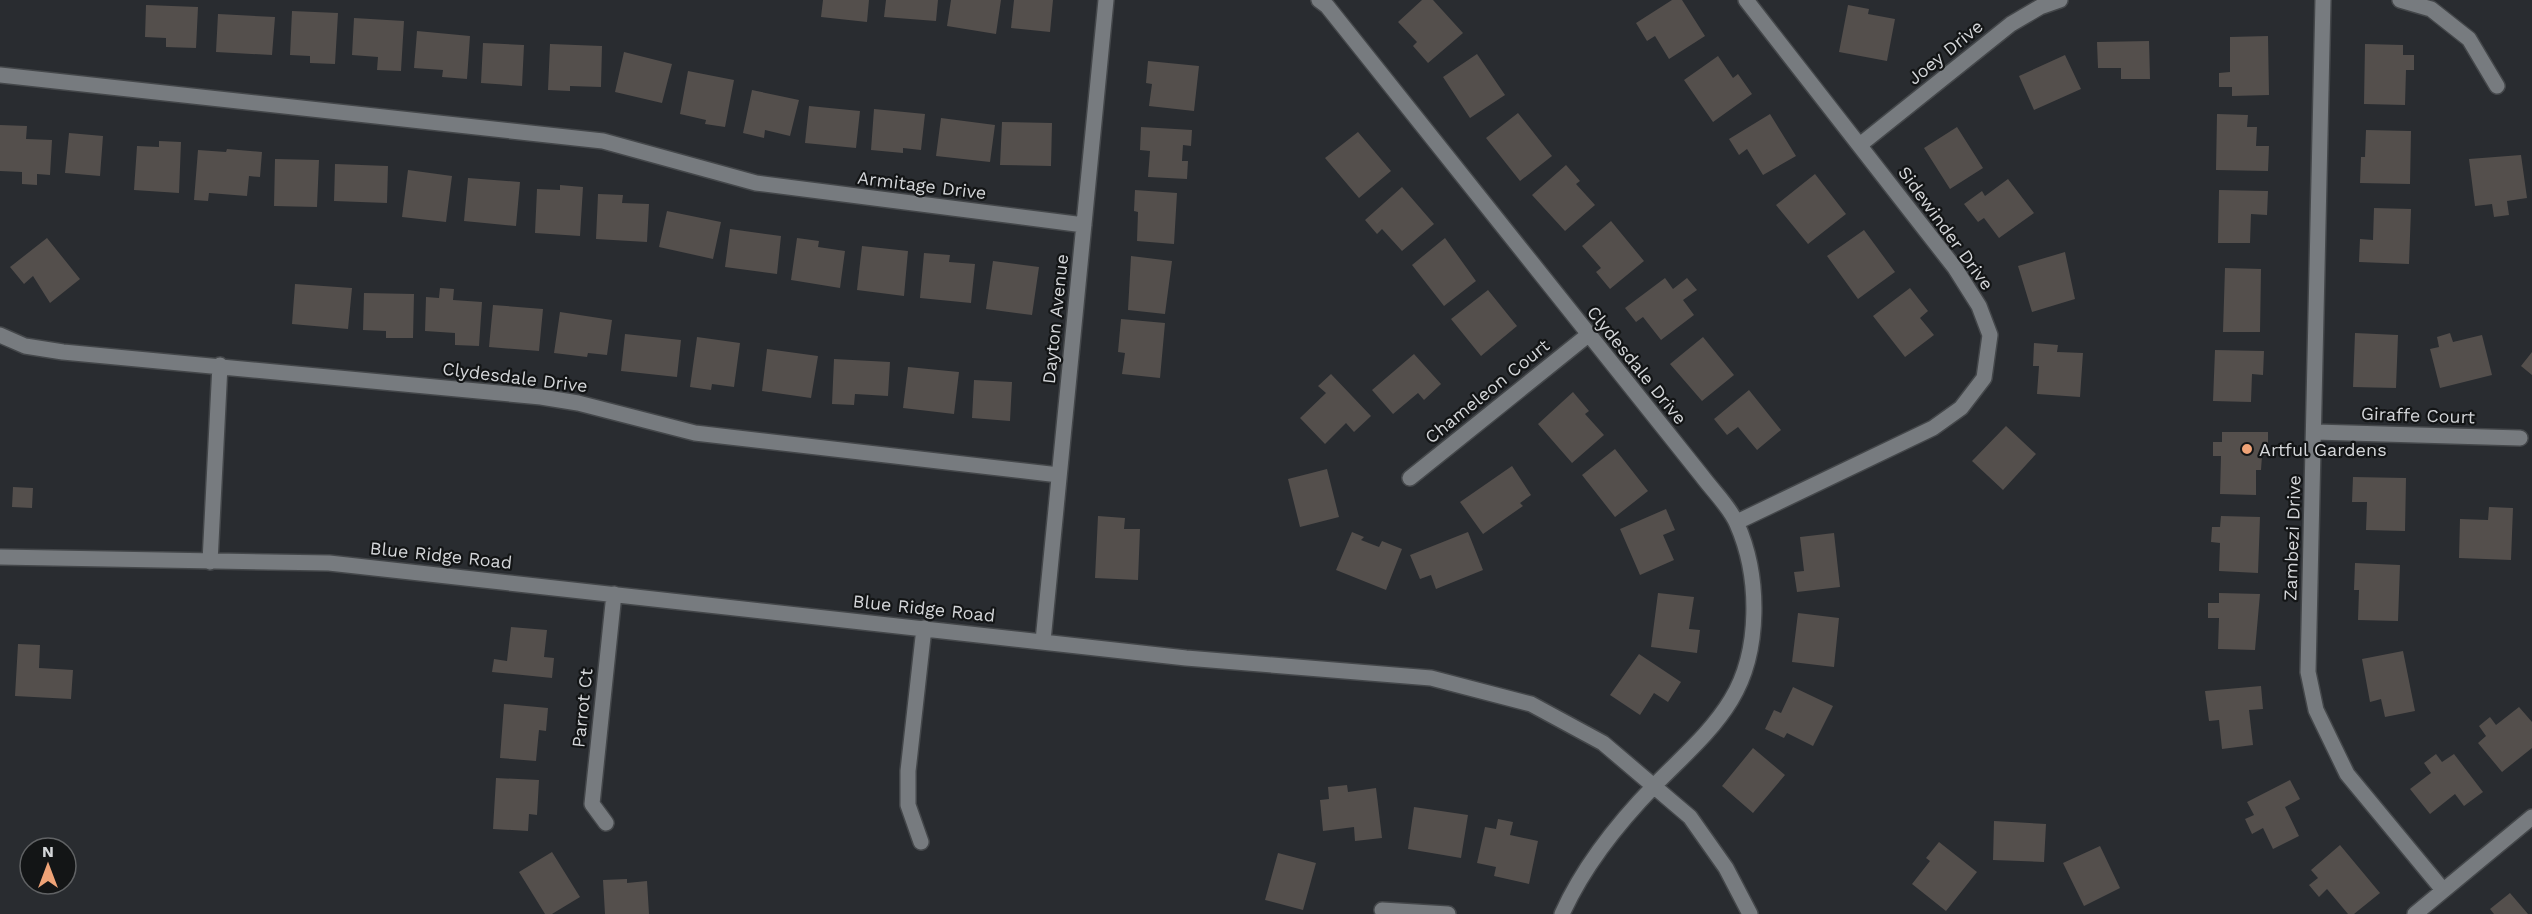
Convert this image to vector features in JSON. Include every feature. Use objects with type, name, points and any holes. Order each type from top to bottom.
[{"type":"street","name":"Dayton Avenue","points":[[1043,641],[1106,0]]},
{"type":"street","name":"Clydesdale Drive","points":[[1319,0],[1327,6],[1737,522],[1746,554],[1755,599],[1749,656],[1732,700],[1698,744],[1654,785],[1598,849],[1562,914]]},
{"type":"street","name":"Sidewinder Drive","points":[[1737,522],[1933,428],[1961,408],[1984,378],[1990,335],[1978,306],[1955,268],[1861,144],[1746,0]]},
{"type":"street","name":"Joey Drive","points":[[1861,144],[2012,24],[2040,7],[2060,0]]},
{"type":"street","name":"Zambezi Drive","points":[[2323,0],[2308,672],[2316,710],[2347,774],[2443,890]]},
{"type":"street","points":[[2400,0],[2431,9],[2469,39],[2497,86]]},
{"type":"street","name":"Armitage Drive","points":[[0,75],[603,141],[756,183],[1084,225]]},
{"type":"street","name":"Clydesdale Drive","points":[[0,335],[25,346],[63,352],[541,396],[578,403],[695,433],[1059,475]]},
{"type":"street","name":"Chameleon Court","points":[[1410,477],[1588,335]]},
{"type":"street","points":[[210,562],[220,365]]},
{"type":"street","name":"Giraffe Court","points":[[2315,432],[2520,438]]},
{"type":"street","name":"Blue Ridge Road","points":[[0,557],[329,563],[1186,658],[1431,678],[1531,704],[1603,742],[1690,817],[1726,868],[1750,914]]},
{"type":"street","name":"Parrot Ct","points":[[606,823],[592,804],[614,594]]},
{"type":"street","points":[[921,842],[908,805],[908,771],[924,628]]},
{"type":"street","points":[[2415,914],[2532,817]]},
{"type":"street","points":[[1382,910],[1448,914]]},
{"type":"building","points":[[823,0],[869,0],[867,22],[821,17]]},
{"type":"building","points":[[886,0],[938,0],[936,21],[884,17]]},
{"type":"building","points":[[951,0],[1001,0],[996,34],[947,26]]},
{"type":"building","points":[[1014,0],[1053,0],[1050,32],[1011,28]]},
{"type":"building","points":[[1422,0],[1433,0],[1463,33],[1428,63],[1413,46],[1417,42],[1398,22]]},
{"type":"building","points":[[1672,0],[1682,0],[1705,36],[1669,59],[1655,36],[1647,41],[1636,23]]},
{"type":"building","points":[[146,5],[198,7],[196,48],[166,47],[166,38],[145,37]]},
{"type":"building","points":[[1848,5],[1869,9],[1868,14],[1895,19],[1887,61],[1839,52]]},
{"type":"building","points":[[292,11],[338,13],[335,64],[310,63],[310,56],[290,55]]},
{"type":"building","points":[[218,14],[275,17],[272,55],[216,52]]},
{"type":"building","points":[[354,18],[404,21],[401,71],[377,70],[378,57],[352,55]]},
{"type":"building","points":[[417,31],[470,36],[467,79],[442,77],[443,70],[414,68]]},
{"type":"building","points":[[2268,36],[2269,95],[2232,96],[2232,87],[2219,87],[2219,73],[2230,72],[2230,37]]},
{"type":"building","points":[[2149,41],[2150,79],[2121,79],[2121,68],[2098,68],[2097,42]]},
{"type":"building","points":[[483,43],[524,45],[522,86],[481,83]]},
{"type":"building","points":[[550,44],[602,46],[601,87],[570,86],[570,91],[548,90]]},
{"type":"building","points":[[2365,44],[2403,45],[2403,55],[2414,55],[2414,70],[2406,70],[2405,105],[2364,104]]},
{"type":"building","points":[[624,52],[672,64],[662,103],[615,92]]},
{"type":"building","points":[[1477,54],[1505,95],[1470,118],[1443,77]]},
{"type":"building","points":[[2065,55],[2081,89],[2034,110],[2019,76]]},
{"type":"building","points":[[1718,56],[1733,78],[1738,74],[1752,94],[1713,122],[1684,80]]},
{"type":"building","points":[[1148,61],[1199,66],[1194,111],[1149,106],[1152,84],[1146,83]]},
{"type":"building","points":[[688,71],[734,80],[725,127],[705,124],[706,120],[680,114]]},
{"type":"building","points":[[752,90],[799,100],[790,136],[765,130],[764,138],[743,133]]},
{"type":"building","points":[[809,106],[860,111],[856,148],[805,143]]},
{"type":"building","points":[[874,109],[925,114],[921,150],[903,148],[903,153],[871,150]]},
{"type":"building","points":[[1518,113],[1552,156],[1520,181],[1486,138]]},
{"type":"building","points":[[1770,114],[1796,156],[1763,175],[1747,149],[1739,155],[1729,139]]},
{"type":"building","points":[[2217,114],[2248,115],[2247,127],[2257,127],[2256,146],[2269,146],[2268,171],[2216,170]]},
{"type":"building","points":[[941,118],[995,125],[990,162],[936,156]]},
{"type":"building","points":[[1002,122],[1052,123],[1051,166],[1000,165]]},
{"type":"building","points":[[0,125],[27,126],[26,139],[52,140],[50,175],[37,174],[37,185],[22,184],[22,172],[0,171]]},
{"type":"building","points":[[1141,127],[1192,130],[1191,146],[1183,145],[1182,161],[1188,161],[1187,179],[1148,177],[1150,151],[1140,150]]},
{"type":"building","points":[[1957,127],[1983,168],[1950,189],[1924,148]]},
{"type":"building","points":[[2366,130],[2411,131],[2410,184],[2360,183],[2361,157],[2365,157]]},
{"type":"building","points":[[1358,132],[1391,171],[1359,198],[1325,158]]},
{"type":"building","points":[[69,133],[103,136],[100,176],[65,173]]},
{"type":"building","points":[[159,141],[181,142],[179,193],[134,190],[137,146],[159,147]]},
{"type":"building","points":[[227,149],[262,152],[260,177],[249,176],[247,196],[209,193],[208,201],[194,200],[198,150],[226,152]]},
{"type":"building","points":[[2521,155],[2527,198],[2507,201],[2509,215],[2494,217],[2492,204],[2475,206],[2469,159]]},
{"type":"building","points":[[275,159],[319,160],[317,207],[274,206]]},
{"type":"building","points":[[335,164],[388,166],[387,203],[334,201]]},
{"type":"building","points":[[1566,165],[1580,181],[1576,184],[1595,205],[1565,231],[1532,195]]},
{"type":"building","points":[[408,170],[452,176],[446,222],[402,217]]},
{"type":"building","points":[[1815,174],[1846,214],[1808,244],[1776,205]]},
{"type":"building","points":[[468,178],[520,182],[516,226],[464,221]]},
{"type":"building","points":[[2008,179],[2034,213],[1999,238],[1984,218],[1978,222],[1964,204],[1982,191],[1985,196]]},
{"type":"building","points":[[560,185],[583,187],[580,236],[535,233],[537,189],[560,190]]},
{"type":"building","points":[[1402,187],[1434,224],[1402,251],[1382,229],[1377,234],[1365,220]]},
{"type":"building","points":[[1135,190],[1177,193],[1174,244],[1137,241],[1138,212],[1134,211]]},
{"type":"building","points":[[2219,190],[2268,191],[2267,215],[2251,214],[2250,243],[2218,243]]},
{"type":"building","points":[[598,194],[623,195],[622,203],[649,204],[647,242],[596,239]]},
{"type":"building","points":[[2374,208],[2411,209],[2409,264],[2359,262],[2360,239],[2373,240]]},
{"type":"building","points":[[667,211],[721,222],[713,259],[659,247]]},
{"type":"building","points":[[1611,221],[1644,261],[1610,289],[1596,272],[1601,268],[1582,246]]},
{"type":"building","points":[[730,229],[781,236],[777,274],[725,267]]},
{"type":"building","points":[[1864,230],[1895,272],[1858,299],[1827,256]]},
{"type":"building","points":[[47,238],[80,279],[50,303],[33,276],[24,284],[10,267]]},
{"type":"building","points":[[797,238],[819,241],[818,247],[845,251],[840,288],[791,280]]},
{"type":"building","points":[[1445,238],[1476,281],[1444,306],[1412,265]]},
{"type":"building","points":[[862,246],[908,251],[904,296],[857,290]]},
{"type":"building","points":[[2065,252],[2075,299],[2032,312],[2018,266]]},
{"type":"building","points":[[924,253],[950,255],[949,262],[975,264],[971,303],[920,298]]},
{"type":"building","points":[[1131,256],[1172,261],[1165,314],[1128,310]]},
{"type":"building","points":[[993,261],[1039,267],[1032,315],[986,309]]},
{"type":"building","points":[[2225,268],[2261,269],[2260,332],[2223,332]]},
{"type":"building","points":[[1665,278],[1673,289],[1687,278],[1697,290],[1683,300],[1694,315],[1661,340],[1643,317],[1636,322],[1625,308]]},
{"type":"building","points":[[295,284],[352,288],[348,329],[292,324]]},
{"type":"building","points":[[440,288],[454,289],[453,300],[482,302],[479,346],[455,345],[455,333],[425,331],[426,297],[439,298]]},
{"type":"building","points":[[1910,288],[1928,311],[1920,318],[1934,335],[1905,357],[1873,316]]},
{"type":"building","points":[[1488,290],[1517,326],[1481,356],[1451,319]]},
{"type":"building","points":[[364,293],[414,294],[413,338],[386,338],[386,331],[363,330]]},
{"type":"building","points":[[493,305],[543,309],[539,351],[489,347]]},
{"type":"building","points":[[560,312],[612,320],[607,355],[588,353],[587,357],[554,353]]},
{"type":"building","points":[[1121,319],[1165,323],[1160,378],[1122,374],[1125,353],[1118,352]]},
{"type":"building","points":[[2355,333],[2398,335],[2396,388],[2353,387]]},
{"type":"building","points":[[2450,333],[2453,342],[2482,335],[2492,375],[2440,388],[2430,349],[2439,347],[2437,337]]},
{"type":"building","points":[[625,334],[681,340],[677,377],[621,371]]},
{"type":"building","points":[[697,337],[740,343],[734,387],[712,384],[711,390],[690,387]]},
{"type":"building","points":[[1703,337],[1734,375],[1702,401],[1670,364]]},
{"type":"building","points":[[2034,343],[2058,345],[2057,352],[2083,353],[2080,397],[2037,394],[2039,366],[2033,366]]},
{"type":"building","points":[[767,349],[818,356],[811,398],[762,391]]},
{"type":"building","points":[[2215,350],[2264,351],[2263,375],[2252,374],[2251,402],[2213,401]]},
{"type":"building","points":[[2532,352],[2532,375],[2521,366]]},
{"type":"building","points":[[1414,354],[1441,384],[1424,400],[1418,393],[1393,414],[1372,390]]},
{"type":"building","points":[[834,359],[890,362],[888,396],[855,394],[854,405],[832,404]]},
{"type":"building","points":[[908,367],[959,372],[954,414],[903,408]]},
{"type":"building","points":[[1331,374],[1371,416],[1354,432],[1346,423],[1325,444],[1300,418],[1326,393],[1318,386]]},
{"type":"building","points":[[974,380],[1012,382],[1010,421],[972,418]]},
{"type":"building","points":[[1749,390],[1781,430],[1757,450],[1738,427],[1727,435],[1714,419]]},
{"type":"building","points":[[1573,392],[1589,411],[1585,414],[1604,435],[1572,463],[1538,424]]},
{"type":"building","points":[[2006,426],[2036,454],[2003,490],[1972,461]]},
{"type":"building","points":[[2222,432],[2268,432],[2268,456],[2262,456],[2261,470],[2256,470],[2256,495],[2220,494],[2221,456],[2213,456],[2213,442],[2222,442]]},
{"type":"building","points":[[1615,449],[1648,491],[1615,517],[1582,475]]},
{"type":"building","points":[[1512,466],[1531,495],[1520,503],[1523,506],[1483,534],[1460,502]]},
{"type":"building","points":[[1327,469],[1339,517],[1300,527],[1288,479]]},
{"type":"building","points":[[2353,477],[2406,478],[2405,531],[2366,530],[2367,502],[2352,502]]},
{"type":"building","points":[[13,487],[33,488],[32,508],[12,507]]},
{"type":"building","points":[[2489,507],[2513,508],[2511,560],[2459,558],[2460,519],[2488,520]]},
{"type":"building","points":[[1666,509],[1675,530],[1663,535],[1674,560],[1640,575],[1620,529]]},
{"type":"building","points":[[1098,516],[1125,518],[1124,529],[1140,529],[1138,580],[1095,578]]},
{"type":"building","points":[[2221,516],[2260,517],[2258,573],[2219,571],[2220,543],[2211,542],[2212,527],[2220,527]]},
{"type":"building","points":[[1352,532],[1364,537],[1361,540],[1379,547],[1382,541],[1402,549],[1386,590],[1336,570]]},
{"type":"building","points":[[1468,532],[1483,570],[1436,589],[1431,575],[1420,579],[1410,555]]},
{"type":"building","points":[[1834,533],[1840,587],[1797,592],[1794,572],[1804,571],[1800,537]]},
{"type":"building","points":[[2355,563],[2400,565],[2398,621],[2358,620],[2359,590],[2354,590]]},
{"type":"building","points":[[1658,593],[1694,597],[1689,629],[1700,630],[1697,653],[1651,647]]},
{"type":"building","points":[[2219,593],[2260,594],[2255,650],[2218,649],[2219,618],[2208,618],[2208,603],[2219,603]]},
{"type":"building","points":[[1798,613],[1839,618],[1834,667],[1792,662]]},
{"type":"building","points":[[511,627],[547,630],[544,657],[554,658],[552,678],[492,672],[494,659],[507,661]]},
{"type":"building","points":[[18,644],[40,645],[39,668],[73,670],[71,699],[15,696]]},
{"type":"building","points":[[2403,651],[2415,711],[2385,717],[2381,699],[2370,702],[2362,659]]},
{"type":"building","points":[[1639,654],[1681,682],[1668,702],[1654,693],[1640,715],[1610,695]]},
{"type":"building","points":[[2261,686],[2263,709],[2249,710],[2253,745],[2222,749],[2219,720],[2209,721],[2205,691]]},
{"type":"building","points":[[1793,687],[1833,706],[1813,746],[1787,733],[1784,738],[1765,729],[1774,710],[1781,713]]},
{"type":"building","points":[[504,704],[548,708],[546,731],[539,730],[536,761],[500,758]]},
{"type":"building","points":[[2519,707],[2532,722],[2532,748],[2502,772],[2478,743],[2486,736],[2479,726],[2490,717],[2496,725]]},
{"type":"building","points":[[1753,748],[1785,775],[1753,813],[1722,786]]},
{"type":"building","points":[[2436,754],[2442,762],[2454,754],[2483,792],[2464,806],[2455,794],[2430,814],[2410,789],[2431,773],[2424,763]]},
{"type":"building","points":[[496,778],[539,780],[537,815],[529,814],[528,831],[493,829]]},
{"type":"building","points":[[2290,780],[2300,799],[2285,807],[2299,836],[2273,849],[2263,828],[2252,834],[2245,819],[2254,815],[2247,802]]},
{"type":"building","points":[[1347,785],[1348,792],[1376,788],[1382,838],[1355,841],[1354,827],[1323,831],[1320,800],[1329,799],[1328,787]]},
{"type":"building","points":[[1414,807],[1468,815],[1461,858],[1408,849]]},
{"type":"building","points":[[1498,819],[1513,822],[1510,835],[1538,841],[1529,884],[1494,876],[1496,867],[1477,863],[1485,827],[1496,829]]},
{"type":"building","points":[[1994,821],[2046,824],[2044,862],[1993,860]]},
{"type":"building","points":[[1939,842],[1977,872],[1946,911],[1912,884],[1930,861],[1926,858]]},
{"type":"building","points":[[2340,845],[2380,893],[2354,914],[2348,914],[2327,889],[2319,897],[2309,885],[2318,878],[2311,870]]},
{"type":"building","points":[[2100,846],[2120,888],[2084,906],[2063,863]]},
{"type":"building","points":[[552,852],[580,897],[552,914],[545,914],[519,872]]},
{"type":"building","points":[[1278,853],[1316,863],[1303,910],[1265,900]]},
{"type":"building","points":[[627,879],[627,883],[647,881],[649,914],[605,914],[603,880]]},
{"type":"building","points":[[2510,893],[2528,914],[2494,914],[2490,909]]},
{"type":"place","name":"Artful Gardens","points":[[2247,449]]}]
